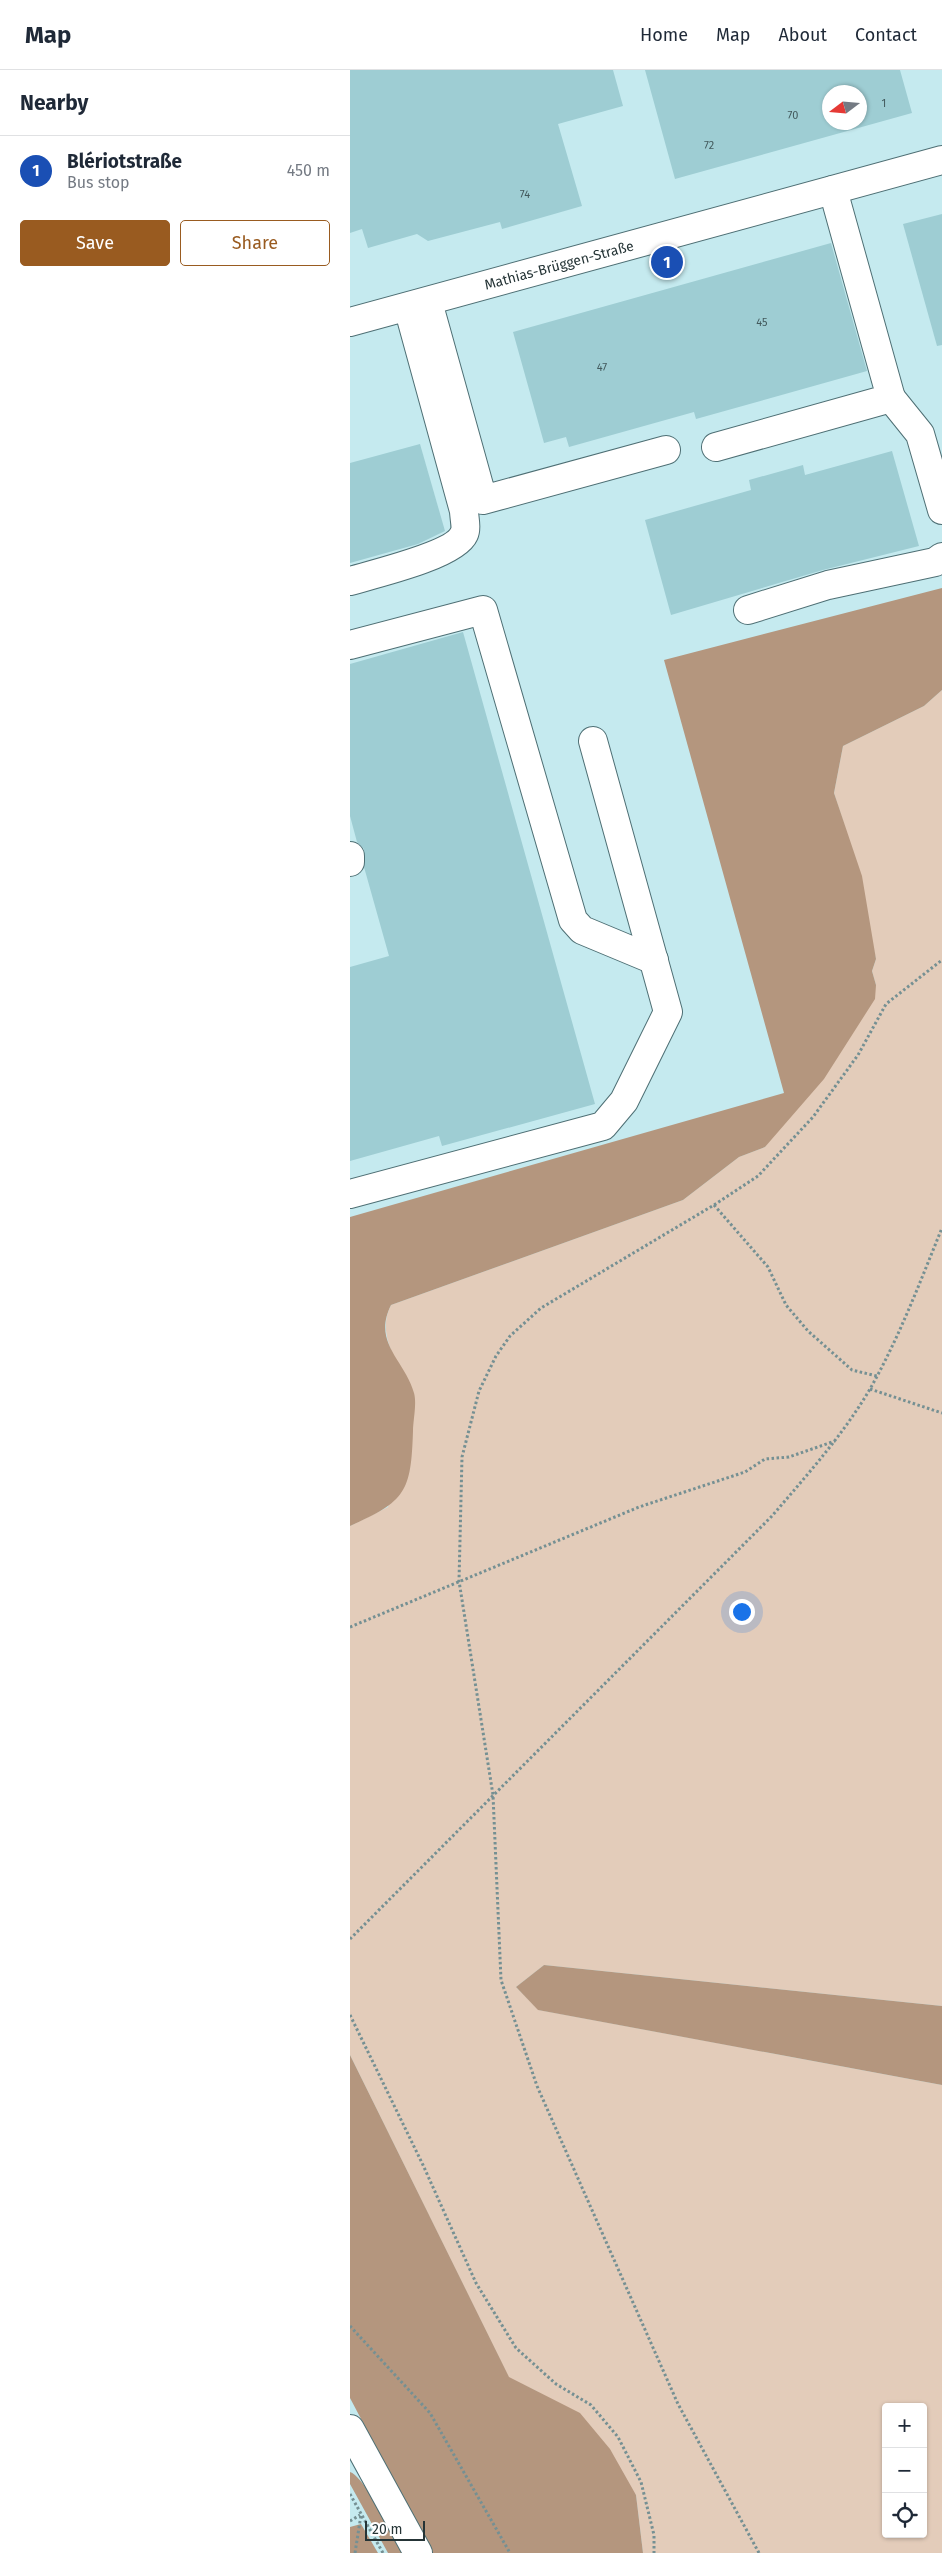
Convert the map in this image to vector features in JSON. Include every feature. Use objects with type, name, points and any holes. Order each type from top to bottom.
[{"type":"street","name":"Mathias-Brüggen-Straße","points":[[350,322],[942,160]]},
{"type":"street","points":[[833,190],[891,398],[920,434],[942,510]]},
{"type":"street","points":[[418,304],[483,500],[666,450]]},
{"type":"street","points":[[350,581],[442,553],[458,543],[465,533],[464,510],[418,304]]},
{"type":"street","points":[[716,447],[891,398]]},
{"type":"street","points":[[748,610],[828,585],[936,562],[942,557]]},
{"type":"street","points":[[350,645],[483,610],[573,920],[582,930],[654,960]]},
{"type":"street","points":[[350,1194],[603,1126],[624,1101],[668,1012],[593,741]]},
{"type":"street","points":[[350,856],[350,862]]},
{"type":"street","points":[[350,2429],[358,2463],[418,2553]]},
{"type":"path","points":[[759,2553],[678,2404],[537,2086],[501,1980],[494,1795],[459,1581],[462,1457],[479,1390],[496,1356],[510,1336],[541,1308],[714,1205],[758,1176],[813,1117],[858,1055],[886,1004],[942,960]]},
{"type":"path","points":[[714,1205],[768,1268],[786,1305],[808,1331],[852,1370],[877,1376]]},
{"type":"path","points":[[350,1939],[772,1516],[836,1441],[877,1376],[942,1228]]},
{"type":"path","points":[[870,1389],[942,1413]]},
{"type":"path","points":[[350,1627],[639,1507],[745,1472],[765,1459],[789,1457],[836,1441]]},
{"type":"path","points":[[350,2015],[423,2165],[476,2283],[516,2348],[556,2384],[591,2405],[618,2437],[641,2482],[654,2535],[654,2553]]},
{"type":"path","points":[[350,2326],[430,2413],[510,2553]]},
{"type":"path","points":[[350,2494],[383,2553]]},
{"type":"path","points":[[350,2521],[361,2514]]},
{"type":"path","points":[[356,2553],[361,2514]]},
{"type":"shaded area","points":[[942,588],[942,690],[924,706],[843,746],[834,793],[862,876],[876,959],[872,971],[876,985],[875,999],[824,1079],[765,1147],[739,1157],[683,1200],[391,1305],[386,1318],[385,1330],[392,1351],[410,1381],[415,1397],[410,1468],[402,1492],[394,1501],[369,1517],[350,1526],[350,1217],[784,1093],[664,660]]},
{"type":"shaded area","points":[[942,690],[942,2006],[544,1965],[516,1987],[539,2010],[942,2085],[942,2553],[643,2553],[636,2495],[538,2392],[509,2378],[350,2055],[350,1526],[388,1507],[414,1394],[391,1351],[386,1328],[391,1305],[683,1200],[739,1157],[765,1147],[876,985],[872,971],[876,959],[844,824],[834,793],[843,746],[924,706]]},
{"type":"shaded area","points":[[544,1965],[942,2006],[942,2085],[538,2010],[516,1987]]},
{"type":"shaded area","points":[[350,2055],[509,2377],[580,2413],[610,2449],[636,2495],[643,2553],[432,2553],[350,2398]]},
{"type":"shaded area","points":[[350,2472],[356,2476],[371,2495],[404,2553],[388,2553],[350,2484]]},
{"type":"shaded area","points":[[361,2524],[378,2553],[350,2553],[350,2527]]},
{"type":"building","points":[[350,70],[613,70],[623,106],[558,124],[582,206],[502,229],[500,222],[428,241],[417,234],[368,248],[362,229],[350,233]]},
{"type":"building","points":[[645,70],[900,70],[912,113],[867,126],[867,85],[822,85],[822,130],[851,130],[675,179]]},
{"type":"building","points":[[942,214],[942,345],[937,346],[903,224]]},
{"type":"building","points":[[831,243],[867,371],[696,419],[694,412],[569,447],[566,437],[544,443],[513,332]]},
{"type":"building","points":[[420,444],[445,531],[418,544],[350,563],[350,463]]},
{"type":"building","points":[[892,451],[919,546],[823,570],[671,615],[645,520],[751,490],[749,480],[803,465],[805,475]]},
{"type":"building","points":[[463,632],[595,1104],[442,1146],[439,1136],[350,1161],[350,967],[389,956],[364,867],[364,849],[357,842],[350,816],[350,664]]},
{"type":"place","name":"Blériotstraße","points":[[667,262]]}]
